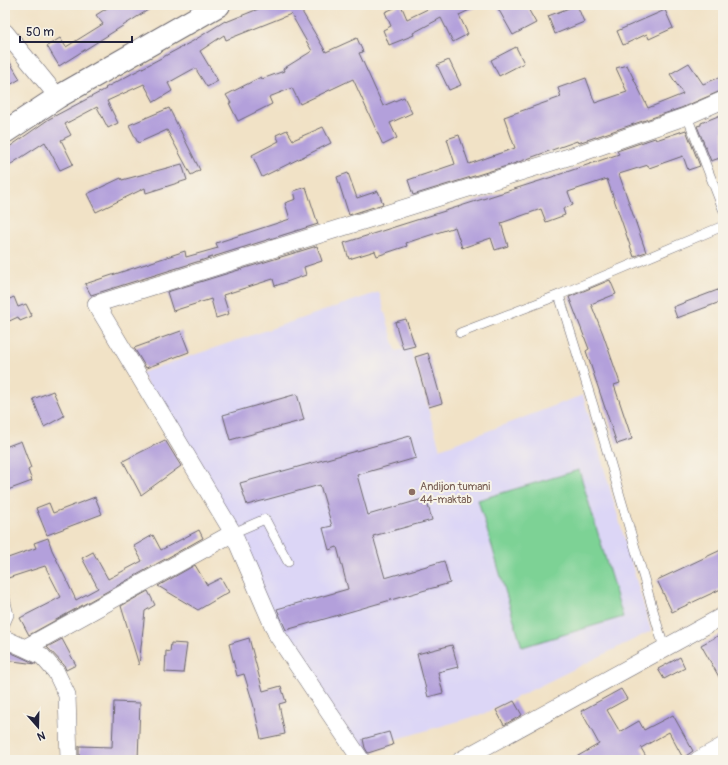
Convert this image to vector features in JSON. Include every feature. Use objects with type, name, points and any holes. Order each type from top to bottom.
[{"type":"street","points":[[5,132],[58,97],[219,5]]},
{"type":"street","points":[[5,32],[58,97]]},
{"type":"street","points":[[361,760],[277,635],[233,534],[96,304],[578,154],[688,116],[723,100]]},
{"type":"street","points":[[25,648],[233,534]]},
{"type":"street","points":[[461,760],[723,616]]},
{"type":"street","points":[[5,639],[42,656],[56,672],[67,695],[69,760]]},
{"type":"street","points":[[698,760],[723,746]]},
{"type":"lane","points":[[688,116],[723,209]]},
{"type":"lane","points":[[460,333],[723,226]]},
{"type":"lane","points":[[559,294],[605,444],[664,648]]},
{"type":"lane","points":[[233,534],[266,519],[288,562]]},
{"type":"lane","points":[[5,598],[9,615],[5,624]]},
{"type":"shaded area","name":"Andijon tumani 44-maktab","points":[[379,292],[396,351],[410,348],[440,449],[583,395],[651,631],[483,714],[359,750],[279,634],[141,373]]},
{"type":"green space","points":[[579,470],[623,617],[522,647],[478,500]]},
{"type":"building","points":[[112,5],[156,5],[59,66],[47,46],[60,38],[66,47],[103,24],[96,15]]},
{"type":"building","points":[[268,5],[312,5],[301,10],[326,52],[357,38],[363,52],[359,53],[383,106],[404,97],[412,113],[390,123],[397,138],[383,145],[353,79],[300,104],[292,88],[269,97],[272,104],[238,121],[226,95],[261,77],[262,79],[284,71],[283,69],[312,51],[291,14],[226,40],[224,35],[200,51],[218,81],[207,87],[195,68],[168,83],[172,91],[154,102],[144,84],[107,101],[118,123],[108,128],[97,107],[65,124],[71,135],[61,140],[73,164],[60,170],[45,142],[5,168],[5,150],[49,119],[193,41],[225,21],[226,22]]},
{"type":"building","points":[[401,5],[407,19],[436,5],[480,5],[459,15],[468,34],[453,42],[441,18],[413,33],[414,35],[389,45],[383,30],[391,26],[385,12]]},
{"type":"building","points":[[496,5],[526,5],[536,23],[513,35]]},
{"type":"building","points":[[577,5],[584,22],[555,34],[548,16]]},
{"type":"building","points":[[665,10],[673,28],[649,39],[647,34],[623,45],[617,31]]},
{"type":"building","points":[[516,47],[524,63],[499,76],[491,60]]},
{"type":"building","points":[[5,54],[20,79],[5,88]]},
{"type":"building","points":[[449,60],[461,85],[449,90],[437,65]]},
{"type":"building","points":[[689,63],[703,84],[723,76],[723,90],[681,108],[578,143],[577,141],[513,164],[413,195],[408,180],[455,164],[447,139],[459,135],[469,164],[515,148],[504,117],[561,97],[558,88],[586,78],[595,103],[627,92],[616,68],[627,65],[648,108],[683,94],[670,74]]},
{"type":"building","points":[[169,108],[200,170],[191,175],[167,130],[138,143],[129,125]]},
{"type":"building","points":[[723,114],[723,157],[711,161],[697,126]]},
{"type":"building","points":[[323,127],[331,143],[262,177],[252,155],[279,141],[276,135],[287,130],[293,140]]},
{"type":"building","points":[[686,130],[700,166],[688,170],[683,156],[649,168],[648,165],[619,174],[646,252],[634,257],[607,179],[568,192],[573,205],[563,209],[565,215],[546,222],[541,209],[501,223],[508,246],[495,250],[491,238],[462,248],[455,227],[406,243],[407,246],[377,256],[375,251],[349,259],[344,243],[552,177],[619,154],[617,151],[655,138],[656,140]]},
{"type":"building","points":[[182,164],[187,180],[146,193],[145,188],[96,212],[87,194],[121,178],[122,180]]},
{"type":"building","points":[[348,173],[357,198],[378,191],[383,204],[349,215],[337,177]]},
{"type":"building","points":[[306,187],[318,224],[91,295],[85,284],[185,251],[186,257],[218,248],[216,243],[290,219],[285,203],[296,199],[294,191]]},
{"type":"building","points":[[317,246],[322,261],[304,267],[306,275],[275,286],[273,279],[223,295],[229,314],[216,318],[211,299],[173,311],[167,292]]},
{"type":"building","points":[[610,280],[616,294],[591,304],[620,383],[614,385],[632,439],[617,444],[586,351],[589,349],[569,297]]},
{"type":"building","points":[[723,288],[723,301],[677,318],[673,307]]},
{"type":"building","points":[[14,297],[18,307],[26,304],[32,316],[20,321],[18,317],[5,323],[5,301]]},
{"type":"building","points":[[406,319],[415,346],[403,349],[395,322]]},
{"type":"building","points":[[181,331],[189,352],[146,368],[134,348]]},
{"type":"building","points":[[428,353],[442,403],[429,407],[415,357]]},
{"type":"building","points":[[53,391],[64,416],[44,427],[33,399]]},
{"type":"building","points":[[297,394],[304,420],[230,440],[223,415]]},
{"type":"building","points":[[410,436],[416,458],[357,475],[368,515],[426,498],[432,520],[373,536],[385,578],[444,561],[450,583],[286,630],[277,609],[348,589],[337,547],[329,550],[323,528],[332,526],[320,485],[247,505],[240,483]]},
{"type":"building","points":[[165,440],[181,466],[141,495],[123,461]]},
{"type":"building","points":[[21,441],[31,468],[28,470],[32,481],[5,491],[5,447]]},
{"type":"building","points":[[95,497],[102,514],[47,535],[36,508],[49,503],[53,513]]},
{"type":"building","points":[[199,530],[203,538],[29,635],[20,618],[61,597],[45,566],[5,579],[5,559],[36,548],[34,543],[48,538],[52,550],[76,600],[98,588],[82,558],[93,552],[108,579],[142,561],[134,546],[153,535],[161,550]]},
{"type":"building","points":[[723,549],[723,588],[672,612],[657,580]]},
{"type":"building","points":[[195,565],[207,585],[221,578],[229,592],[198,610],[158,586]]},
{"type":"building","points":[[148,591],[155,605],[145,611],[139,665],[121,606]]},
{"type":"building","points":[[723,633],[723,684],[701,645]]},
{"type":"building","points":[[249,638],[263,691],[281,686],[286,702],[279,704],[285,734],[261,739],[253,703],[244,674],[237,676],[229,644]]},
{"type":"building","points":[[62,639],[76,665],[66,670],[64,665],[47,647]]},
{"type":"building","points":[[171,643],[187,644],[183,673],[165,672],[166,651],[170,652]]},
{"type":"building","points":[[452,645],[458,667],[438,672],[443,693],[428,697],[417,654]]},
{"type":"building","points":[[5,650],[21,657],[36,664],[5,660]]},
{"type":"building","points":[[680,657],[685,668],[664,679],[658,669]]},
{"type":"building","points":[[621,689],[627,699],[607,710],[620,732],[639,721],[644,730],[673,715],[693,751],[683,758],[669,732],[641,748],[648,760],[571,760],[599,744],[581,711]]},
{"type":"building","points":[[514,701],[522,715],[504,725],[496,710]]},
{"type":"building","points":[[114,702],[140,703],[138,760],[79,760],[79,746],[112,747]]},
{"type":"building","points":[[389,732],[393,745],[368,753],[363,739]]},
{"type":"place","name":"Andijon tumani 44-maktab","points":[[412,492]]}]
